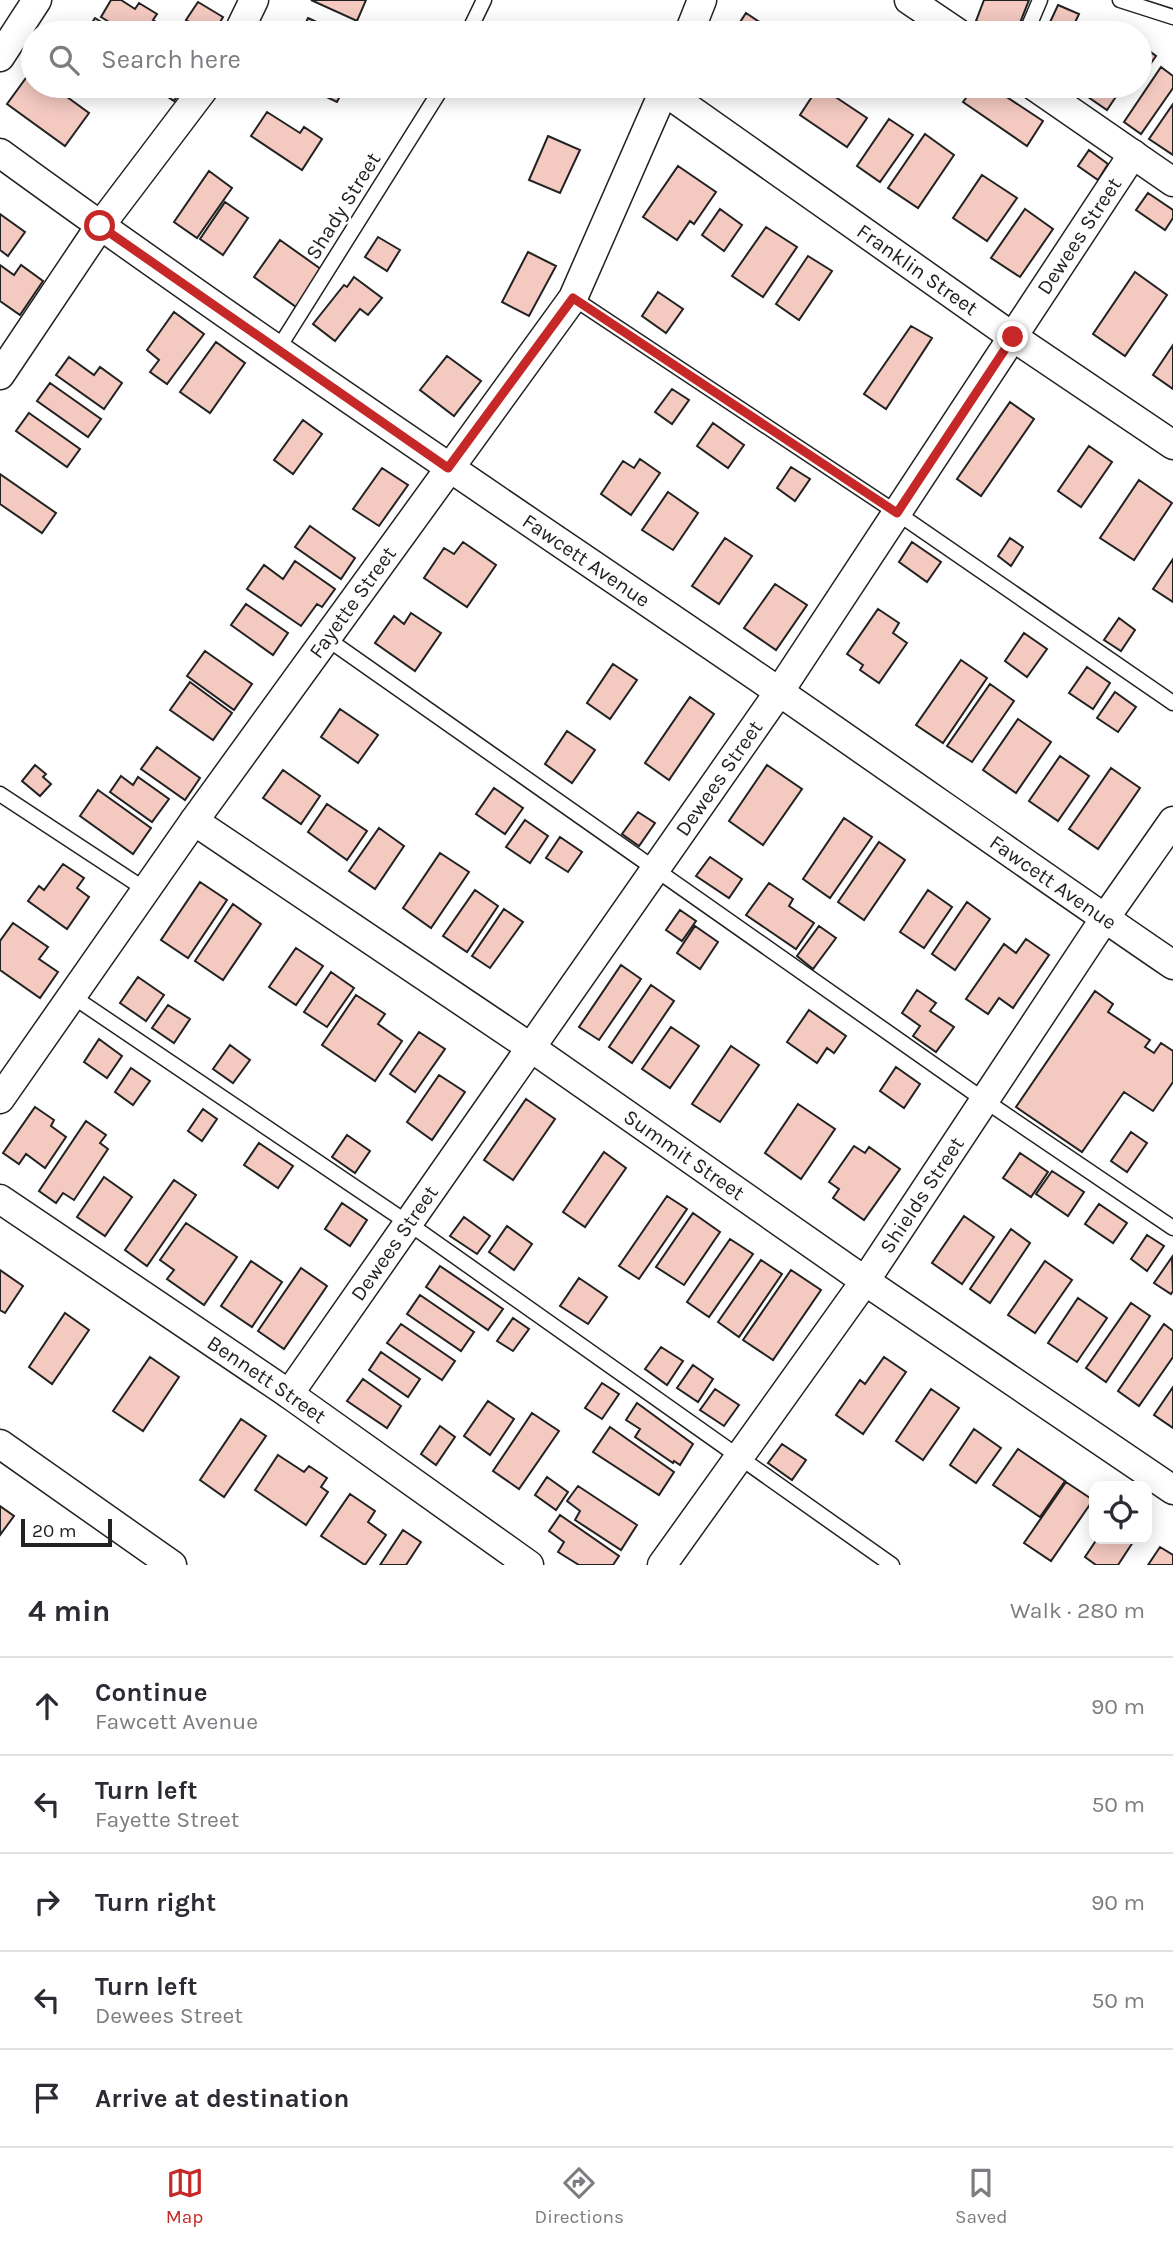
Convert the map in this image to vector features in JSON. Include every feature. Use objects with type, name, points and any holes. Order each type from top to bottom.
[{"type":"street","points":[[23,21],[37,0]]},
{"type":"street","points":[[244,21],[254,0]]},
{"type":"street","points":[[693,21],[702,0]]},
{"type":"street","points":[[909,0],[940,21]]},
{"type":"street","points":[[0,57],[21,25]]},
{"type":"street","points":[[0,375],[100,226],[197,98]]},
{"type":"street","name":"Fayette Street","points":[[0,1098],[194,821],[573,298],[661,98]]},
{"type":"street","name":"Franklin Street","points":[[678,98],[1013,337],[1173,445]]},
{"type":"street","points":[[1051,98],[1173,182]]},
{"type":"street","name":"Fawcett Avenue","points":[[0,153],[100,226],[448,468],[779,692],[1173,965]]},
{"type":"street","name":"Dewees Street","points":[[289,1394],[779,692],[1133,154]]},
{"type":"street","name":"Summit Street","points":[[194,821],[530,1047],[865,1281],[1173,1490]]},
{"type":"street","name":"Shields Street","points":[[662,1565],[865,1281],[1105,918],[1173,821]]},
{"type":"street","name":"Bennett Street","points":[[0,1199],[289,1394],[529,1565]]},
{"type":"street","points":[[0,1444],[172,1565]]},
{"type":"lane","points":[[474,21],[484,0]]},
{"type":"lane","points":[[1031,21],[1040,0]]},
{"type":"lane","points":[[1120,0],[1173,17]]},
{"type":"lane","name":"Shady Street","points":[[278,349],[435,98]]},
{"type":"lane","points":[[573,298],[897,513],[1173,703]]},
{"type":"lane","points":[[326,638],[984,1100],[1173,1228]]},
{"type":"lane","points":[[0,794],[146,890]]},
{"type":"lane","points":[[72,996],[408,1223],[892,1565]]},
{"type":"building","points":[[111,0],[121,0],[135,9],[139,3],[157,14],[155,21],[108,21],[101,17]]},
{"type":"building","points":[[311,0],[366,0],[357,21]]},
{"type":"building","points":[[984,0],[1029,0],[1021,21],[976,21]]},
{"type":"building","points":[[198,2],[223,17],[221,21],[186,20]]},
{"type":"building","points":[[1058,5],[1079,14],[1076,21],[1051,21]]},
{"type":"building","points":[[746,13],[758,21],[741,21]]},
{"type":"building","points":[[1161,67],[1173,76],[1173,88],[1141,134],[1124,122],[1140,98],[1152,98],[1152,80]]},
{"type":"building","points":[[21,85],[21,98],[68,98],[89,113],[65,146],[7,104]]},
{"type":"building","points":[[811,98],[837,98],[867,118],[847,147],[800,115]]},
{"type":"building","points":[[966,98],[1008,98],[1043,121],[1027,146],[963,102]]},
{"type":"building","points":[[1089,98],[1115,98],[1107,110]]},
{"type":"building","points":[[1173,104],[1173,155],[1149,139]]},
{"type":"building","points":[[267,112],[300,133],[304,127],[322,139],[302,170],[251,136]]},
{"type":"building","points":[[889,119],[913,135],[880,182],[857,166]]},
{"type":"building","points":[[925,134],[954,155],[918,208],[888,188]]},
{"type":"building","points":[[548,136],[580,150],[560,193],[529,180]]},
{"type":"building","points":[[1089,150],[1108,164],[1098,180],[1078,166]]},
{"type":"building","points":[[678,166],[716,192],[694,224],[690,221],[677,240],[643,217]]},
{"type":"building","points":[[209,171],[232,188],[197,238],[174,222]]},
{"type":"building","points":[[982,175],[1017,198],[987,241],[953,218]]},
{"type":"building","points":[[1148,193],[1173,210],[1173,218],[1165,230],[1136,210]]},
{"type":"building","points":[[225,202],[248,218],[223,255],[200,239]]},
{"type":"building","points":[[720,209],[742,225],[724,251],[702,235]]},
{"type":"building","points":[[1025,209],[1053,229],[1020,277],[991,258]]},
{"type":"building","points":[[0,214],[25,232],[8,256],[0,250]]},
{"type":"building","points":[[766,227],[797,247],[763,297],[732,276]]},
{"type":"building","points":[[378,237],[400,250],[387,271],[365,257]]},
{"type":"building","points":[[280,240],[325,272],[299,309],[254,277]]},
{"type":"building","points":[[528,252],[556,266],[529,316],[502,302]]},
{"type":"building","points":[[808,256],[832,271],[799,320],[776,304]]},
{"type":"building","points":[[0,265],[14,275],[21,265],[43,281],[20,315],[0,301]]},
{"type":"building","points":[[1135,272],[1167,295],[1125,356],[1093,334]]},
{"type":"building","points":[[354,277],[382,298],[368,315],[360,309],[335,341],[313,324],[344,285],[347,287]]},
{"type":"building","points":[[658,292],[683,309],[666,333],[642,316]]},
{"type":"building","points":[[174,312],[204,334],[167,384],[150,372],[159,360],[147,350]]},
{"type":"building","points":[[911,326],[932,338],[886,409],[864,394]]},
{"type":"building","points":[[216,342],[245,363],[210,413],[180,392]]},
{"type":"building","points":[[1173,345],[1173,389],[1153,375]]},
{"type":"building","points":[[447,356],[481,381],[454,416],[420,390]]},
{"type":"building","points":[[69,357],[94,375],[100,367],[122,383],[104,409],[56,375]]},
{"type":"building","points":[[50,383],[101,419],[88,437],[37,401]]},
{"type":"building","points":[[672,389],[689,400],[672,424],[655,412]]},
{"type":"building","points":[[1010,402],[1034,419],[981,496],[957,479]]},
{"type":"building","points":[[29,413],[80,449],[67,467],[16,431]]},
{"type":"building","points":[[303,420],[322,434],[293,474],[274,460]]},
{"type":"building","points":[[713,423],[744,445],[728,468],[697,446]]},
{"type":"building","points":[[1089,446],[1112,462],[1081,507],[1058,491]]},
{"type":"building","points":[[640,459],[660,473],[631,515],[601,494],[623,461],[634,468]]},
{"type":"building","points":[[791,467],[810,479],[795,501],[777,488]]},
{"type":"building","points":[[382,468],[408,485],[379,526],[353,509]]},
{"type":"building","points":[[0,474],[56,513],[42,533],[0,504]]},
{"type":"building","points":[[1139,480],[1172,503],[1134,560],[1100,538]]},
{"type":"building","points":[[668,492],[698,513],[673,550],[642,530]]},
{"type":"building","points":[[310,526],[355,558],[341,579],[295,547]]},
{"type":"building","points":[[725,538],[752,556],[719,604],[692,586]]},
{"type":"building","points":[[1010,538],[1023,547],[1011,566],[998,556]]},
{"type":"building","points":[[463,542],[496,565],[467,607],[424,578],[444,548],[454,554]]},
{"type":"building","points":[[912,542],[941,562],[927,582],[899,562]]},
{"type":"building","points":[[1173,559],[1173,602],[1153,589]]},
{"type":"building","points":[[295,561],[335,589],[322,607],[317,604],[301,626],[247,589],[264,565],[283,579]]},
{"type":"building","points":[[775,584],[807,605],[776,650],[744,628]]},
{"type":"building","points":[[246,604],[288,633],[273,655],[231,625]]},
{"type":"building","points":[[878,609],[899,623],[893,633],[907,643],[879,683],[860,670],[863,665],[847,654]]},
{"type":"building","points":[[411,613],[441,633],[415,671],[375,643],[394,616],[404,624]]},
{"type":"building","points":[[1119,618],[1135,630],[1121,651],[1104,640]]},
{"type":"building","points":[[1024,633],[1047,649],[1027,677],[1005,661]]},
{"type":"building","points":[[205,651],[252,684],[234,710],[187,676]]},
{"type":"building","points":[[961,660],[987,678],[943,743],[916,725]]},
{"type":"building","points":[[613,664],[637,680],[610,719],[587,703]]},
{"type":"building","points":[[1087,667],[1110,683],[1093,709],[1069,693]]},
{"type":"building","points":[[190,682],[232,713],[213,740],[170,710]]},
{"type":"building","points":[[990,684],[1014,701],[972,762],[947,746]]},
{"type":"building","points":[[1115,692],[1136,707],[1118,732],[1097,718]]},
{"type":"building","points":[[690,697],[714,714],[669,780],[645,763]]},
{"type":"building","points":[[340,709],[378,735],[358,763],[321,737]]},
{"type":"building","points":[[1018,719],[1051,742],[1016,793],[983,770]]},
{"type":"building","points":[[567,731],[595,750],[572,783],[545,764]]},
{"type":"building","points":[[157,747],[200,778],[185,800],[141,769]]},
{"type":"building","points":[[1060,756],[1089,776],[1058,821],[1029,801]]},
{"type":"building","points":[[35,765],[46,774],[43,777],[51,784],[40,796],[22,781]]},
{"type":"building","points":[[767,765],[802,789],[763,845],[729,821]]},
{"type":"building","points":[[1111,768],[1140,788],[1098,849],[1069,829]]},
{"type":"building","points":[[283,770],[320,796],[301,824],[263,798]]},
{"type":"building","points":[[121,776],[133,785],[138,777],[169,799],[152,822],[110,792]]},
{"type":"building","points":[[494,788],[523,808],[505,834],[476,814]]},
{"type":"building","points":[[98,790],[151,828],[133,854],[80,816]]},
{"type":"building","points":[[327,804],[367,831],[347,860],[308,832]]},
{"type":"building","points":[[638,812],[655,823],[639,846],[622,834]]},
{"type":"building","points":[[844,818],[872,837],[830,898],[803,879]]},
{"type":"building","points":[[525,820],[548,836],[530,863],[506,847]]},
{"type":"building","points":[[379,828],[404,846],[375,889],[349,871]]},
{"type":"building","points":[[560,837],[582,852],[568,872],[546,858]]},
{"type":"building","points":[[879,842],[905,860],[864,920],[838,902]]},
{"type":"building","points":[[440,853],[469,872],[431,928],[403,908]]},
{"type":"building","points":[[710,857],[742,879],[729,898],[696,876]]},
{"type":"building","points":[[63,864],[84,878],[77,888],[89,897],[67,929],[28,901],[39,886],[44,890]]},
{"type":"building","points":[[200,882],[227,900],[188,958],[161,940]]},
{"type":"building","points":[[769,883],[793,899],[789,906],[814,923],[796,949],[746,915]]},
{"type":"building","points":[[475,890],[498,906],[467,952],[443,936]]},
{"type":"building","points":[[928,890],[952,907],[924,948],[900,932]]},
{"type":"building","points":[[967,902],[990,919],[955,970],[932,954]]},
{"type":"building","points":[[233,904],[261,924],[223,980],[195,961]]},
{"type":"building","points":[[504,909],[523,922],[490,968],[472,956]]},
{"type":"building","points":[[680,910],[696,921],[682,941],[666,930]]},
{"type":"building","points":[[13,923],[48,947],[39,959],[58,972],[40,998],[0,970],[0,941]]},
{"type":"building","points":[[695,926],[718,942],[700,969],[677,953]]},
{"type":"building","points":[[819,926],[836,938],[813,969],[797,956]]},
{"type":"building","points":[[1026,939],[1049,955],[1013,1008],[999,998],[988,1014],[966,999],[1004,944],[1016,953]]},
{"type":"building","points":[[296,948],[323,966],[296,1005],[269,987]]},
{"type":"building","points":[[621,965],[641,979],[599,1040],[579,1027]]},
{"type":"building","points":[[331,972],[354,988],[327,1027],[304,1012]]},
{"type":"building","points":[[138,977],[164,995],[146,1021],[120,1003]]},
{"type":"building","points":[[651,985],[674,1001],[632,1063],[609,1047]]},
{"type":"building","points":[[917,990],[936,1003],[930,1011],[954,1027],[936,1052],[913,1036],[920,1026],[902,1013]]},
{"type":"building","points":[[1095,991],[1113,1004],[1108,1012],[1150,1040],[1145,1047],[1154,1053],[1161,1043],[1173,1051],[1173,1082],[1153,1111],[1124,1092],[1082,1152],[1016,1107]]},
{"type":"building","points":[[356,995],[385,1014],[378,1024],[402,1041],[375,1081],[322,1045]]},
{"type":"building","points":[[168,1005],[190,1019],[174,1043],[152,1028]]},
{"type":"building","points":[[809,1010],[846,1036],[834,1053],[827,1048],[817,1063],[787,1042]]},
{"type":"building","points":[[671,1027],[699,1046],[670,1088],[642,1069]]},
{"type":"building","points":[[419,1032],[445,1049],[415,1092],[390,1074]]},
{"type":"building","points":[[99,1039],[122,1056],[107,1078],[84,1062]]},
{"type":"building","points":[[230,1045],[250,1060],[233,1083],[213,1069]]},
{"type":"building","points":[[731,1046],[759,1065],[720,1122],[692,1104]]},
{"type":"building","points":[[896,1067],[920,1084],[904,1108],[880,1091]]},
{"type":"building","points":[[131,1068],[150,1081],[133,1105],[115,1092]]},
{"type":"building","points":[[439,1075],[465,1092],[432,1140],[407,1122]]},
{"type":"building","points":[[526,1099],[555,1119],[513,1180],[484,1160]]},
{"type":"building","points":[[798,1104],[835,1129],[801,1179],[765,1153]]},
{"type":"building","points":[[35,1107],[54,1120],[51,1126],[66,1137],[45,1168],[26,1154],[19,1164],[3,1153]]},
{"type":"building","points":[[203,1109],[217,1119],[202,1141],[188,1131]]},
{"type":"building","points":[[86,1121],[106,1135],[100,1143],[108,1149],[74,1200],[63,1193],[56,1203],[39,1191]]},
{"type":"building","points":[[1131,1132],[1147,1143],[1127,1172],[1111,1161]]},
{"type":"building","points":[[347,1135],[370,1151],[355,1173],[332,1157]]},
{"type":"building","points":[[259,1143],[293,1166],[278,1188],[244,1165]]},
{"type":"building","points":[[854,1146],[865,1153],[869,1147],[900,1169],[864,1220],[833,1198],[839,1189],[829,1182]]},
{"type":"building","points":[[604,1152],[626,1168],[585,1227],[563,1212]]},
{"type":"building","points":[[1020,1153],[1048,1172],[1031,1197],[1003,1178]]},
{"type":"building","points":[[1052,1171],[1084,1192],[1068,1216],[1036,1194]]},
{"type":"building","points":[[104,1177],[132,1197],[105,1236],[77,1217]]},
{"type":"building","points":[[174,1180],[196,1195],[147,1266],[125,1250]]},
{"type":"building","points":[[667,1196],[687,1209],[639,1279],[619,1266]]},
{"type":"building","points":[[342,1203],[367,1220],[350,1246],[325,1229]]},
{"type":"building","points":[[1099,1204],[1127,1223],[1113,1243],[1085,1224]]},
{"type":"building","points":[[693,1213],[720,1232],[684,1285],[656,1267]]},
{"type":"building","points":[[964,1216],[994,1237],[962,1284],[932,1263]]},
{"type":"building","points":[[464,1217],[490,1236],[477,1254],[450,1236]]},
{"type":"building","points":[[186,1223],[237,1257],[204,1305],[167,1279],[174,1270],[160,1260]]},
{"type":"building","points":[[507,1226],[532,1244],[514,1270],[489,1252]]},
{"type":"building","points":[[1011,1229],[1030,1243],[990,1303],[970,1289]]},
{"type":"building","points":[[1147,1235],[1164,1246],[1147,1271],[1131,1259]]},
{"type":"building","points":[[730,1239],[753,1254],[709,1317],[687,1302]]},
{"type":"building","points":[[1172,1257],[1173,1291],[1171,1294],[1154,1283]]},
{"type":"building","points":[[761,1260],[782,1274],[739,1337],[718,1322]]},
{"type":"building","points":[[251,1261],[282,1282],[252,1327],[221,1306]]},
{"type":"building","points":[[1045,1261],[1072,1280],[1035,1333],[1008,1315]]},
{"type":"building","points":[[440,1266],[503,1309],[488,1330],[426,1287]]},
{"type":"building","points":[[301,1268],[327,1286],[284,1349],[258,1331]]},
{"type":"building","points":[[0,1270],[23,1286],[5,1313],[0,1310]]},
{"type":"building","points":[[791,1270],[821,1290],[773,1360],[743,1340]]},
{"type":"building","points":[[579,1278],[607,1297],[588,1324],[560,1306]]},
{"type":"building","points":[[420,1295],[474,1332],[461,1351],[407,1314]]},
{"type":"building","points":[[1078,1298],[1107,1318],[1077,1362],[1048,1343]]},
{"type":"building","points":[[1131,1303],[1150,1316],[1106,1382],[1086,1368]]},
{"type":"building","points":[[65,1313],[89,1330],[52,1384],[29,1367]]},
{"type":"building","points":[[513,1318],[529,1329],[513,1351],[497,1341]]},
{"type":"building","points":[[401,1324],[455,1361],[442,1380],[387,1343]]},
{"type":"building","points":[[1164,1324],[1173,1331],[1173,1357],[1139,1406],[1118,1391]]},
{"type":"building","points":[[661,1347],[683,1361],[667,1385],[645,1369]]},
{"type":"building","points":[[381,1352],[420,1379],[408,1397],[369,1370]]},
{"type":"building","points":[[150,1357],[179,1377],[143,1431],[113,1411]]},
{"type":"building","points":[[884,1357],[906,1372],[863,1434],[836,1415],[860,1380],[865,1384]]},
{"type":"building","points":[[693,1365],[713,1379],[698,1402],[677,1388]]},
{"type":"building","points":[[363,1379],[401,1406],[387,1428],[347,1401]]},
{"type":"building","points":[[602,1383],[619,1394],[602,1419],[585,1408]]},
{"type":"building","points":[[1173,1387],[1173,1428],[1154,1415]]},
{"type":"building","points":[[715,1389],[739,1405],[724,1426],[700,1410]]},
{"type":"building","points":[[931,1389],[959,1408],[923,1460],[896,1441]]},
{"type":"building","points":[[488,1401],[514,1419],[490,1455],[464,1436]]},
{"type":"building","points":[[637,1403],[693,1444],[680,1465],[635,1437],[640,1429],[626,1420]]},
{"type":"building","points":[[532,1413],[559,1431],[519,1489],[493,1471]]},
{"type":"building","points":[[241,1419],[266,1436],[224,1497],[200,1480]]},
{"type":"building","points":[[440,1426],[455,1437],[436,1465],[421,1454]]},
{"type":"building","points":[[610,1427],[674,1472],[659,1495],[593,1452]]},
{"type":"building","points":[[974,1429],[1001,1448],[976,1483],[950,1465]]},
{"type":"building","points":[[782,1444],[806,1460],[792,1480],[768,1463]]},
{"type":"building","points":[[1018,1449],[1065,1481],[1040,1517],[993,1485]]},
{"type":"building","points":[[278,1455],[304,1472],[309,1466],[327,1478],[321,1487],[328,1492],[306,1525],[255,1490]]},
{"type":"building","points":[[547,1477],[568,1492],[556,1510],[535,1495]]},
{"type":"building","points":[[1066,1482],[1089,1497],[1089,1506],[1051,1561],[1024,1543]]},
{"type":"building","points":[[578,1486],[637,1525],[621,1550],[575,1520],[580,1511],[567,1501]]},
{"type":"building","points":[[350,1494],[375,1511],[368,1522],[386,1535],[365,1565],[321,1536]]},
{"type":"building","points":[[0,1506],[14,1516],[0,1535]]},
{"type":"building","points":[[560,1515],[619,1556],[613,1565],[579,1565],[558,1552],[564,1542],[549,1531]]},
{"type":"building","points":[[403,1530],[421,1542],[406,1565],[380,1565]]},
{"type":"building","points":[[1094,1544],[1132,1544],[1118,1565],[1096,1565],[1085,1557]]},
{"type":"building","points":[[1160,1547],[1173,1555],[1173,1565],[1148,1565]]},
{"type":"route","points":[[100,226],[448,468],[573,298],[897,513],[1013,337]]}]
